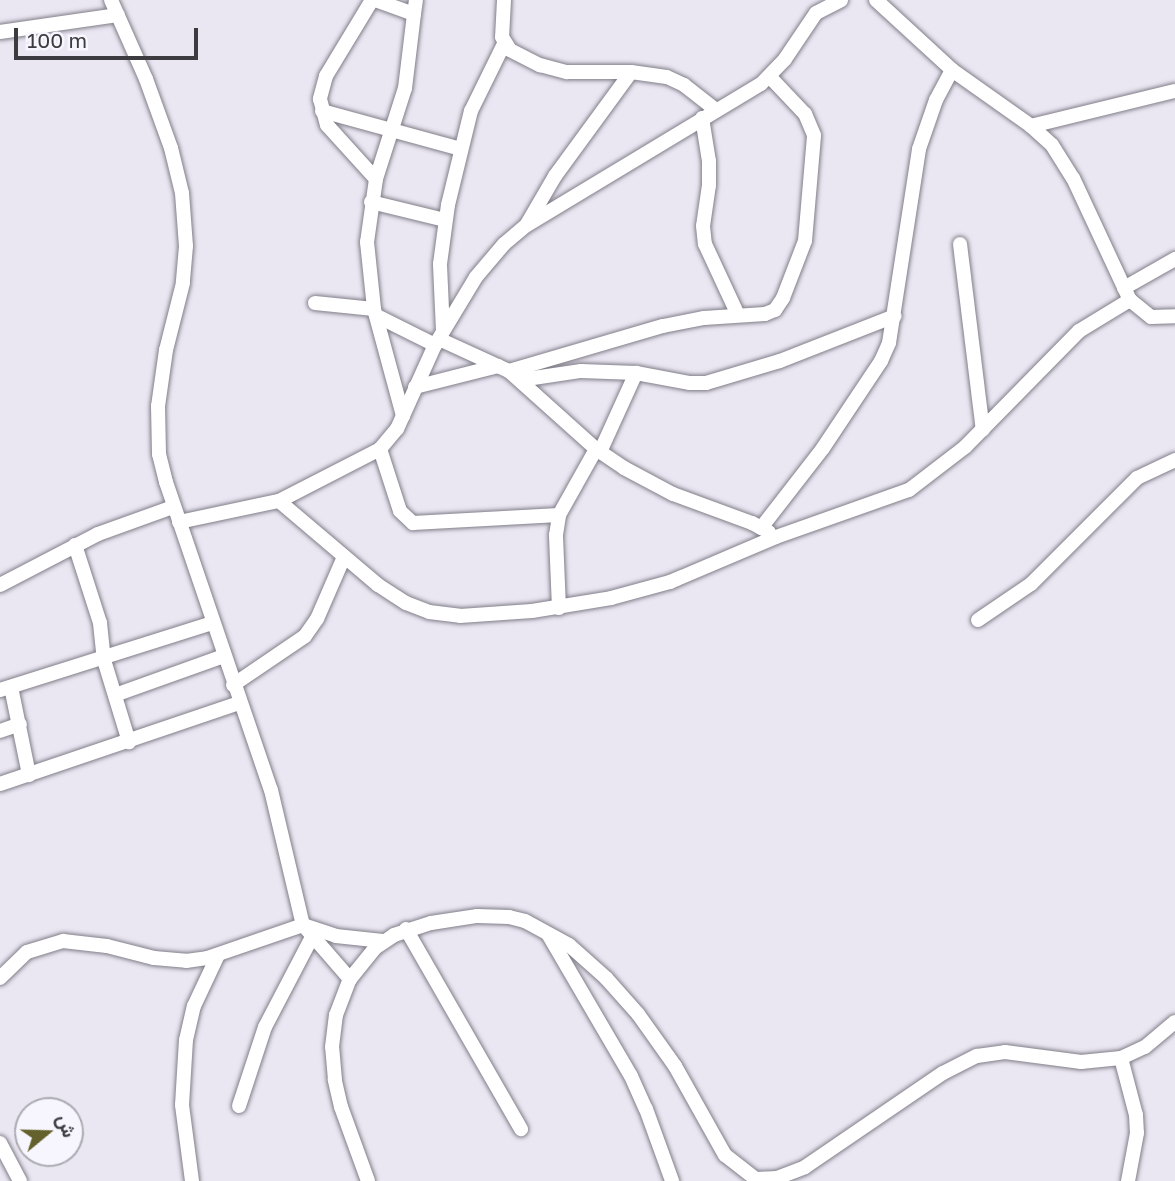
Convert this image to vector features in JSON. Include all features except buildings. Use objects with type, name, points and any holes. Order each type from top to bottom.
[{"type":"street","points":[[376,179],[332,133],[321,111],[320,91],[326,75],[374,0],[415,7],[405,88],[376,179],[367,242],[376,313],[403,416]]},
{"type":"street","points":[[439,338],[440,264],[445,220],[471,111],[504,44],[501,33],[504,0]]},
{"type":"street","points":[[178,522],[279,501],[380,449],[403,416],[439,338],[476,277],[504,244],[527,225],[770,77],[817,7],[841,0]]},
{"type":"street","points":[[876,0],[952,70],[1031,126],[1052,145],[1073,178],[1127,294],[1151,317],[1175,316]]},
{"type":"street","points":[[0,32],[114,4],[150,90],[171,148],[182,192],[186,246],[183,282],[166,350],[157,428],[159,454],[173,507],[271,790],[308,931],[350,979]]},
{"type":"street","points":[[504,44],[540,65],[567,72],[631,72],[676,80],[716,110]]},
{"type":"street","points":[[761,527],[816,459],[871,377],[890,343],[919,149],[936,100],[952,70]]},
{"type":"street","points":[[527,225],[555,176],[631,72]]},
{"type":"street","points":[[509,373],[663,326],[769,313],[780,302],[805,242],[810,211],[814,143],[812,127],[805,114],[770,77]]},
{"type":"street","points":[[1031,126],[1175,91]]},
{"type":"street","points":[[321,111],[461,149]]},
{"type":"street","points":[[702,118],[709,172],[703,236],[738,315]]},
{"type":"street","points":[[371,202],[445,220]]},
{"type":"street","points":[[960,244],[983,430]]},
{"type":"street","points":[[279,501],[393,595],[429,612],[476,615],[559,608],[670,582],[776,537],[909,490],[945,465],[983,430],[1073,335],[1175,259]]},
{"type":"street","points":[[315,303],[376,313],[439,338],[509,373],[598,450],[673,494],[761,527],[776,537]]},
{"type":"street","points":[[415,387],[509,373],[581,371],[636,373],[690,383],[706,383],[780,361],[895,316]]},
{"type":"street","points":[[559,608],[556,535],[559,515],[598,450],[636,373]]},
{"type":"street","points":[[380,449],[397,506],[402,515],[413,523],[559,515]]},
{"type":"street","points":[[978,620],[1031,584],[1137,478],[1175,460]]},
{"type":"street","points":[[0,585],[121,524],[173,507]]},
{"type":"street","points":[[75,545],[100,623],[104,660],[128,742]]},
{"type":"street","points":[[233,685],[305,636],[322,609],[344,557]]},
{"type":"street","points":[[29,775],[20,724],[6,689],[104,660],[213,623]]},
{"type":"street","points":[[115,695],[224,656]]},
{"type":"street","points":[[0,784],[239,703]]},
{"type":"street","points":[[0,731],[20,724]]},
{"type":"street","points":[[368,1181],[341,1107],[333,1064],[336,1015],[350,979],[383,941],[406,929],[454,918],[494,915],[525,920],[545,930],[590,963],[638,1014],[675,1066],[725,1155],[756,1180],[778,1178],[805,1167],[943,1073],[977,1056],[1005,1052],[1082,1062],[1121,1058],[1145,1047],[1175,1022]]},
{"type":"street","points":[[406,929],[521,1129]]},
{"type":"street","points":[[545,930],[631,1076],[646,1109],[671,1181]]},
{"type":"street","points":[[239,1106],[265,1027],[308,931]]},
{"type":"street","points":[[0,978],[27,952],[63,941],[107,946],[171,961],[196,961],[308,931],[383,941]]},
{"type":"street","points":[[192,1181],[182,1105],[186,1040],[194,1006],[218,955]]},
{"type":"street","points":[[1121,1058],[1136,1115],[1137,1133],[1128,1181]]},
{"type":"street","points":[[0,1143],[20,1181]]}]
